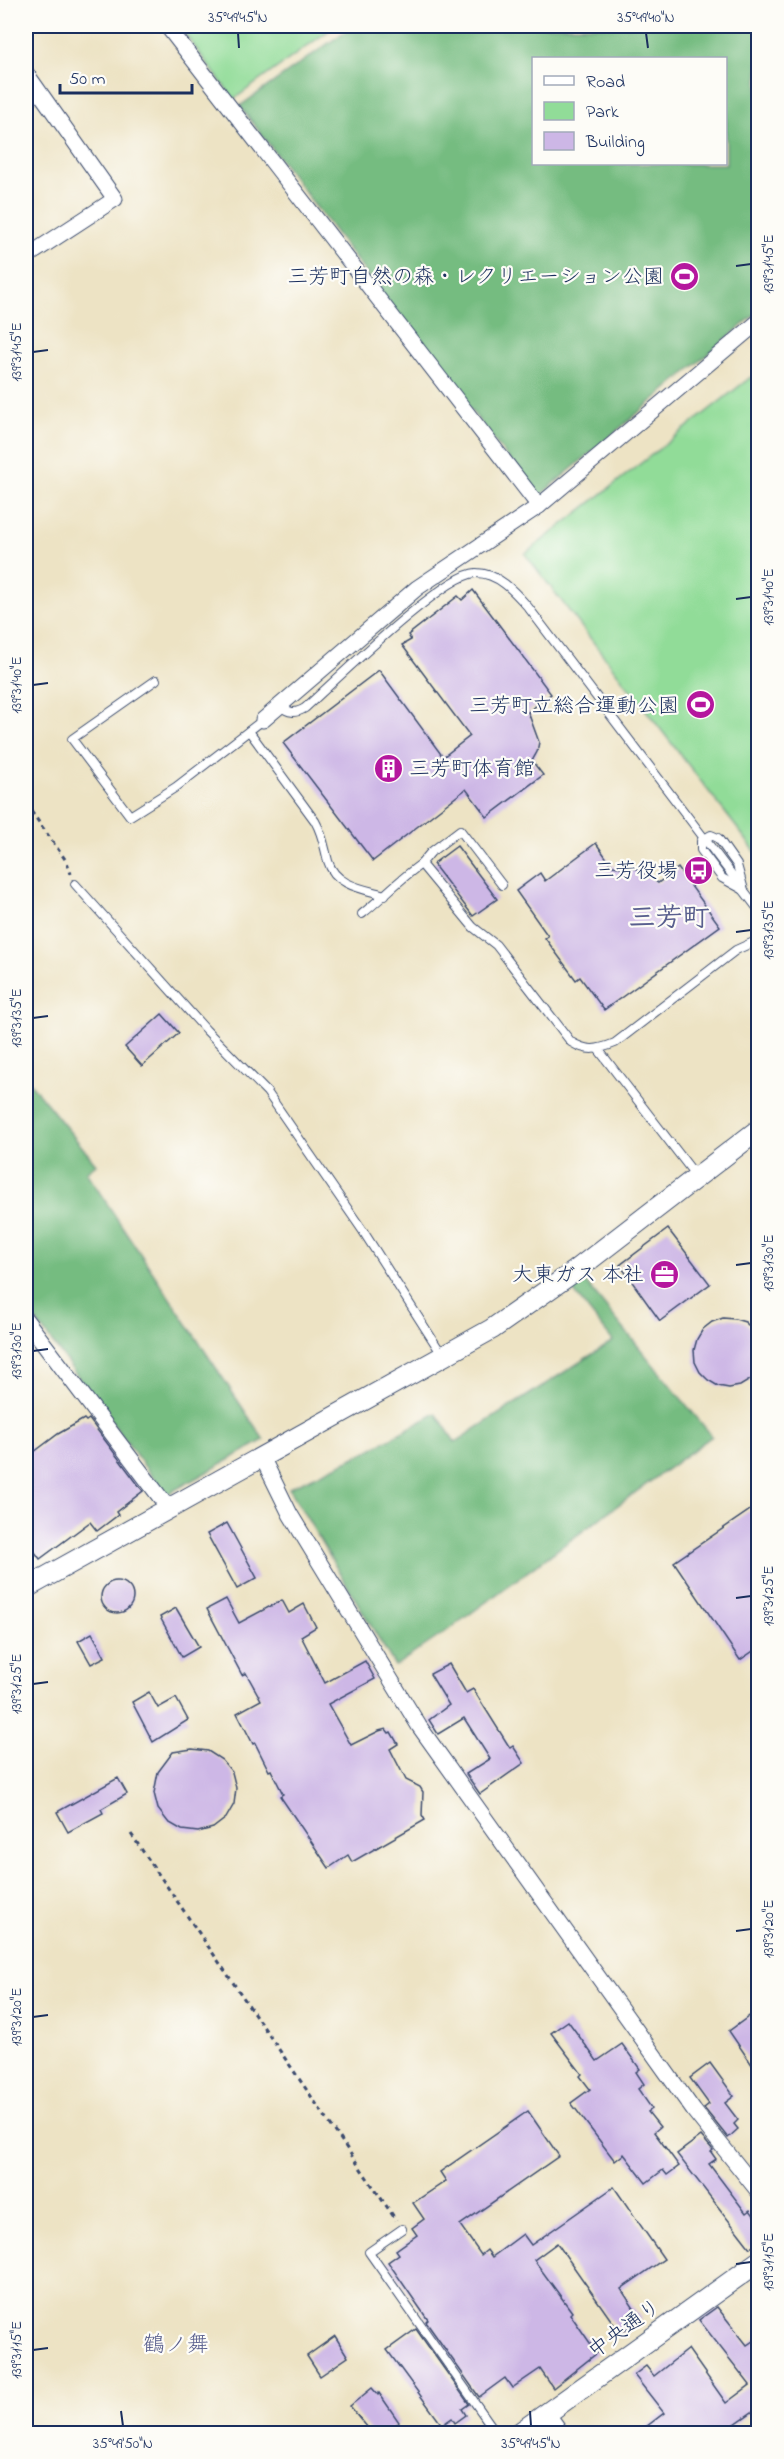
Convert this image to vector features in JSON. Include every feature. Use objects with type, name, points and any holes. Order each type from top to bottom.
[{"type":"street","points":[[167,26],[539,506]]},
{"type":"street","points":[[26,73],[115,199],[26,257]]},
{"type":"street","points":[[263,720],[417,588],[539,506],[759,322]]},
{"type":"street","points":[[26,1588],[492,1329],[566,1278],[759,1130]]},
{"type":"street","points":[[26,1320],[169,1509]]},
{"type":"street","points":[[262,1457],[290,1514],[419,1726],[694,2111],[759,2191]]},
{"type":"street","name":"中央通り","points":[[518,2433],[759,2262]]},
{"type":"street","points":[[547,2413],[562,2433]]},
{"type":"lane","points":[[280,706],[291,713],[297,713],[305,708],[396,626],[465,574],[478,573],[495,578],[512,589],[528,607],[759,909]]},
{"type":"lane","points":[[156,680],[72,739],[130,816],[176,787],[263,720]]},
{"type":"lane","points":[[249,731],[315,821],[323,835],[331,868],[337,876],[343,882],[385,895]]},
{"type":"lane","points":[[362,914],[401,878],[421,864],[430,852],[460,830],[502,885]]},
{"type":"lane","points":[[421,864],[466,919],[496,945],[571,1041],[582,1049],[598,1049],[615,1043],[736,950],[759,940]]},
{"type":"lane","points":[[75,884],[206,1030],[267,1092],[363,1231],[444,1357]]},
{"type":"lane","points":[[598,1049],[697,1177]]},
{"type":"lane","points":[[402,2229],[369,2252],[497,2433]]},
{"type":"path","points":[[26,804],[67,862],[75,884]]},
{"type":"path","points":[[131,1834],[402,2229]]},
{"type":"green space","points":[[179,26],[335,26],[234,99]]},
{"type":"green space","points":[[353,26],[758,26],[758,312],[538,497],[240,106]]},
{"type":"green space","name":"三芳町立総合運動公園","points":[[751,377],[758,387],[758,855],[525,554]]},
{"type":"green space","points":[[26,1078],[96,1164],[86,1172],[264,1440],[166,1495],[26,1307]]},
{"type":"green space","points":[[582,1278],[712,1436],[444,1633],[395,1666],[289,1488],[364,1453],[436,1413],[455,1442],[613,1341],[570,1287]]},
{"type":"building","points":[[473,590],[551,694],[528,712],[539,742],[532,761],[543,775],[487,817],[466,789],[373,861],[283,743],[379,670],[443,757],[470,736],[402,645],[411,640],[408,635],[458,596],[462,600]]},
{"type":"building","points":[[596,843],[612,866],[639,869],[658,883],[678,868],[720,926],[604,1010],[580,977],[576,980],[545,938],[548,936],[516,891],[540,873],[545,881]]},
{"type":"building","points":[[457,846],[497,899],[473,916],[433,864]]},
{"type":"building","points":[[162,1014],[179,1033],[142,1066],[125,1047]]},
{"type":"building","name":"大東ガス 本社","points":[[668,1229],[710,1284],[660,1321],[620,1265]]},
{"type":"building","points":[[723,1318],[745,1322],[759,1336],[759,1371],[740,1386],[729,1388],[718,1386],[708,1380],[700,1372],[695,1362],[694,1350],[703,1329]]},
{"type":"building","points":[[84,1419],[86,1421],[89,1419],[143,1491],[116,1512],[118,1515],[97,1531],[90,1522],[40,1559],[26,1540],[26,1440],[34,1452],[58,1434]]},
{"type":"building","points":[[759,1504],[759,1647],[740,1660],[674,1562]]},
{"type":"building","points":[[227,1523],[257,1578],[237,1589],[207,1534]]},
{"type":"building","points":[[117,1581],[128,1586],[133,1597],[128,1608],[117,1613],[106,1608],[101,1597],[106,1586]]},
{"type":"building","points":[[226,1599],[239,1623],[282,1600],[289,1613],[304,1604],[316,1627],[301,1636],[325,1683],[365,1661],[375,1679],[328,1704],[351,1745],[379,1731],[386,1729],[389,1733],[391,1732],[398,1744],[390,1749],[406,1780],[420,1787],[423,1792],[422,1815],[425,1820],[352,1862],[348,1855],[329,1868],[280,1796],[283,1794],[271,1770],[269,1771],[237,1713],[261,1700],[246,1673],[242,1675],[207,1609]]},
{"type":"building","points":[[176,1608],[199,1647],[182,1657],[160,1617]]},
{"type":"building","points":[[92,1633],[105,1657],[91,1664],[78,1641]]},
{"type":"building","points":[[449,1664],[466,1693],[473,1689],[510,1748],[513,1746],[524,1763],[480,1794],[466,1774],[490,1759],[464,1718],[438,1734],[429,1720],[449,1705],[430,1674]]},
{"type":"building","points":[[149,1692],[158,1708],[176,1698],[188,1720],[153,1742],[132,1702]]},
{"type":"building","points":[[192,1749],[208,1751],[222,1760],[232,1772],[236,1788],[234,1804],[226,1818],[213,1828],[198,1832],[182,1830],[168,1822],[158,1809],[154,1793],[158,1772],[173,1752]]},
{"type":"building","points":[[118,1778],[127,1794],[101,1809],[103,1813],[68,1832],[57,1812]]},
{"type":"building","points":[[759,2009],[759,2075],[729,2031]]},
{"type":"building","points":[[568,2021],[597,2061],[622,2044],[640,2069],[636,2072],[644,2084],[638,2089],[652,2109],[648,2112],[660,2127],[654,2132],[679,2166],[667,2175],[663,2170],[646,2183],[624,2154],[615,2161],[571,2103],[590,2089],[580,2076],[582,2074],[551,2033]]},
{"type":"building","points":[[710,2063],[734,2096],[725,2103],[738,2120],[734,2124],[738,2129],[728,2138],[704,2108],[709,2104],[690,2078]]},
{"type":"building","points":[[528,2111],[559,2156],[460,2225],[481,2255],[487,2250],[492,2257],[523,2234],[531,2245],[614,2187],[664,2259],[621,2289],[641,2319],[620,2333],[557,2243],[534,2260],[572,2312],[570,2314],[597,2353],[553,2388],[540,2369],[512,2388],[505,2378],[479,2397],[426,2322],[428,2320],[388,2262],[399,2254],[396,2250],[417,2235],[412,2228],[424,2219],[413,2203],[446,2181],[440,2172]]},
{"type":"building","points":[[701,2136],[713,2150],[711,2152],[716,2159],[709,2164],[746,2213],[750,2210],[759,2222],[759,2242],[750,2248],[677,2154]]},
{"type":"building","points":[[717,2307],[747,2345],[759,2337],[759,2407],[722,2433],[638,2433],[664,2413],[634,2375],[646,2366],[654,2376],[688,2349],[726,2403],[750,2385],[699,2320]]},
{"type":"building","points":[[416,2329],[469,2404],[462,2409],[466,2415],[455,2423],[452,2418],[442,2425],[387,2350]]},
{"type":"building","points":[[335,2336],[348,2357],[320,2376],[307,2356]]},
{"type":"building","points":[[372,2388],[378,2395],[379,2393],[399,2422],[385,2433],[372,2433],[350,2406]]},
{"type":"place","name":"三芳町自然の森・レクリエーション公園","points":[[685,276]]},
{"type":"place","name":"三芳町立総合運動公園","points":[[700,705]]},
{"type":"place","name":"三芳町体育館","points":[[388,768]]},
{"type":"place","name":"三芳役場","points":[[699,870]]},
{"type":"place","name":"大東ガス 本社","points":[[665,1274]]},
{"type":"district","name":"三芳町","points":[[669,917]]},
{"type":"district","name":"鶴ノ舞","points":[[176,2343]]}]
